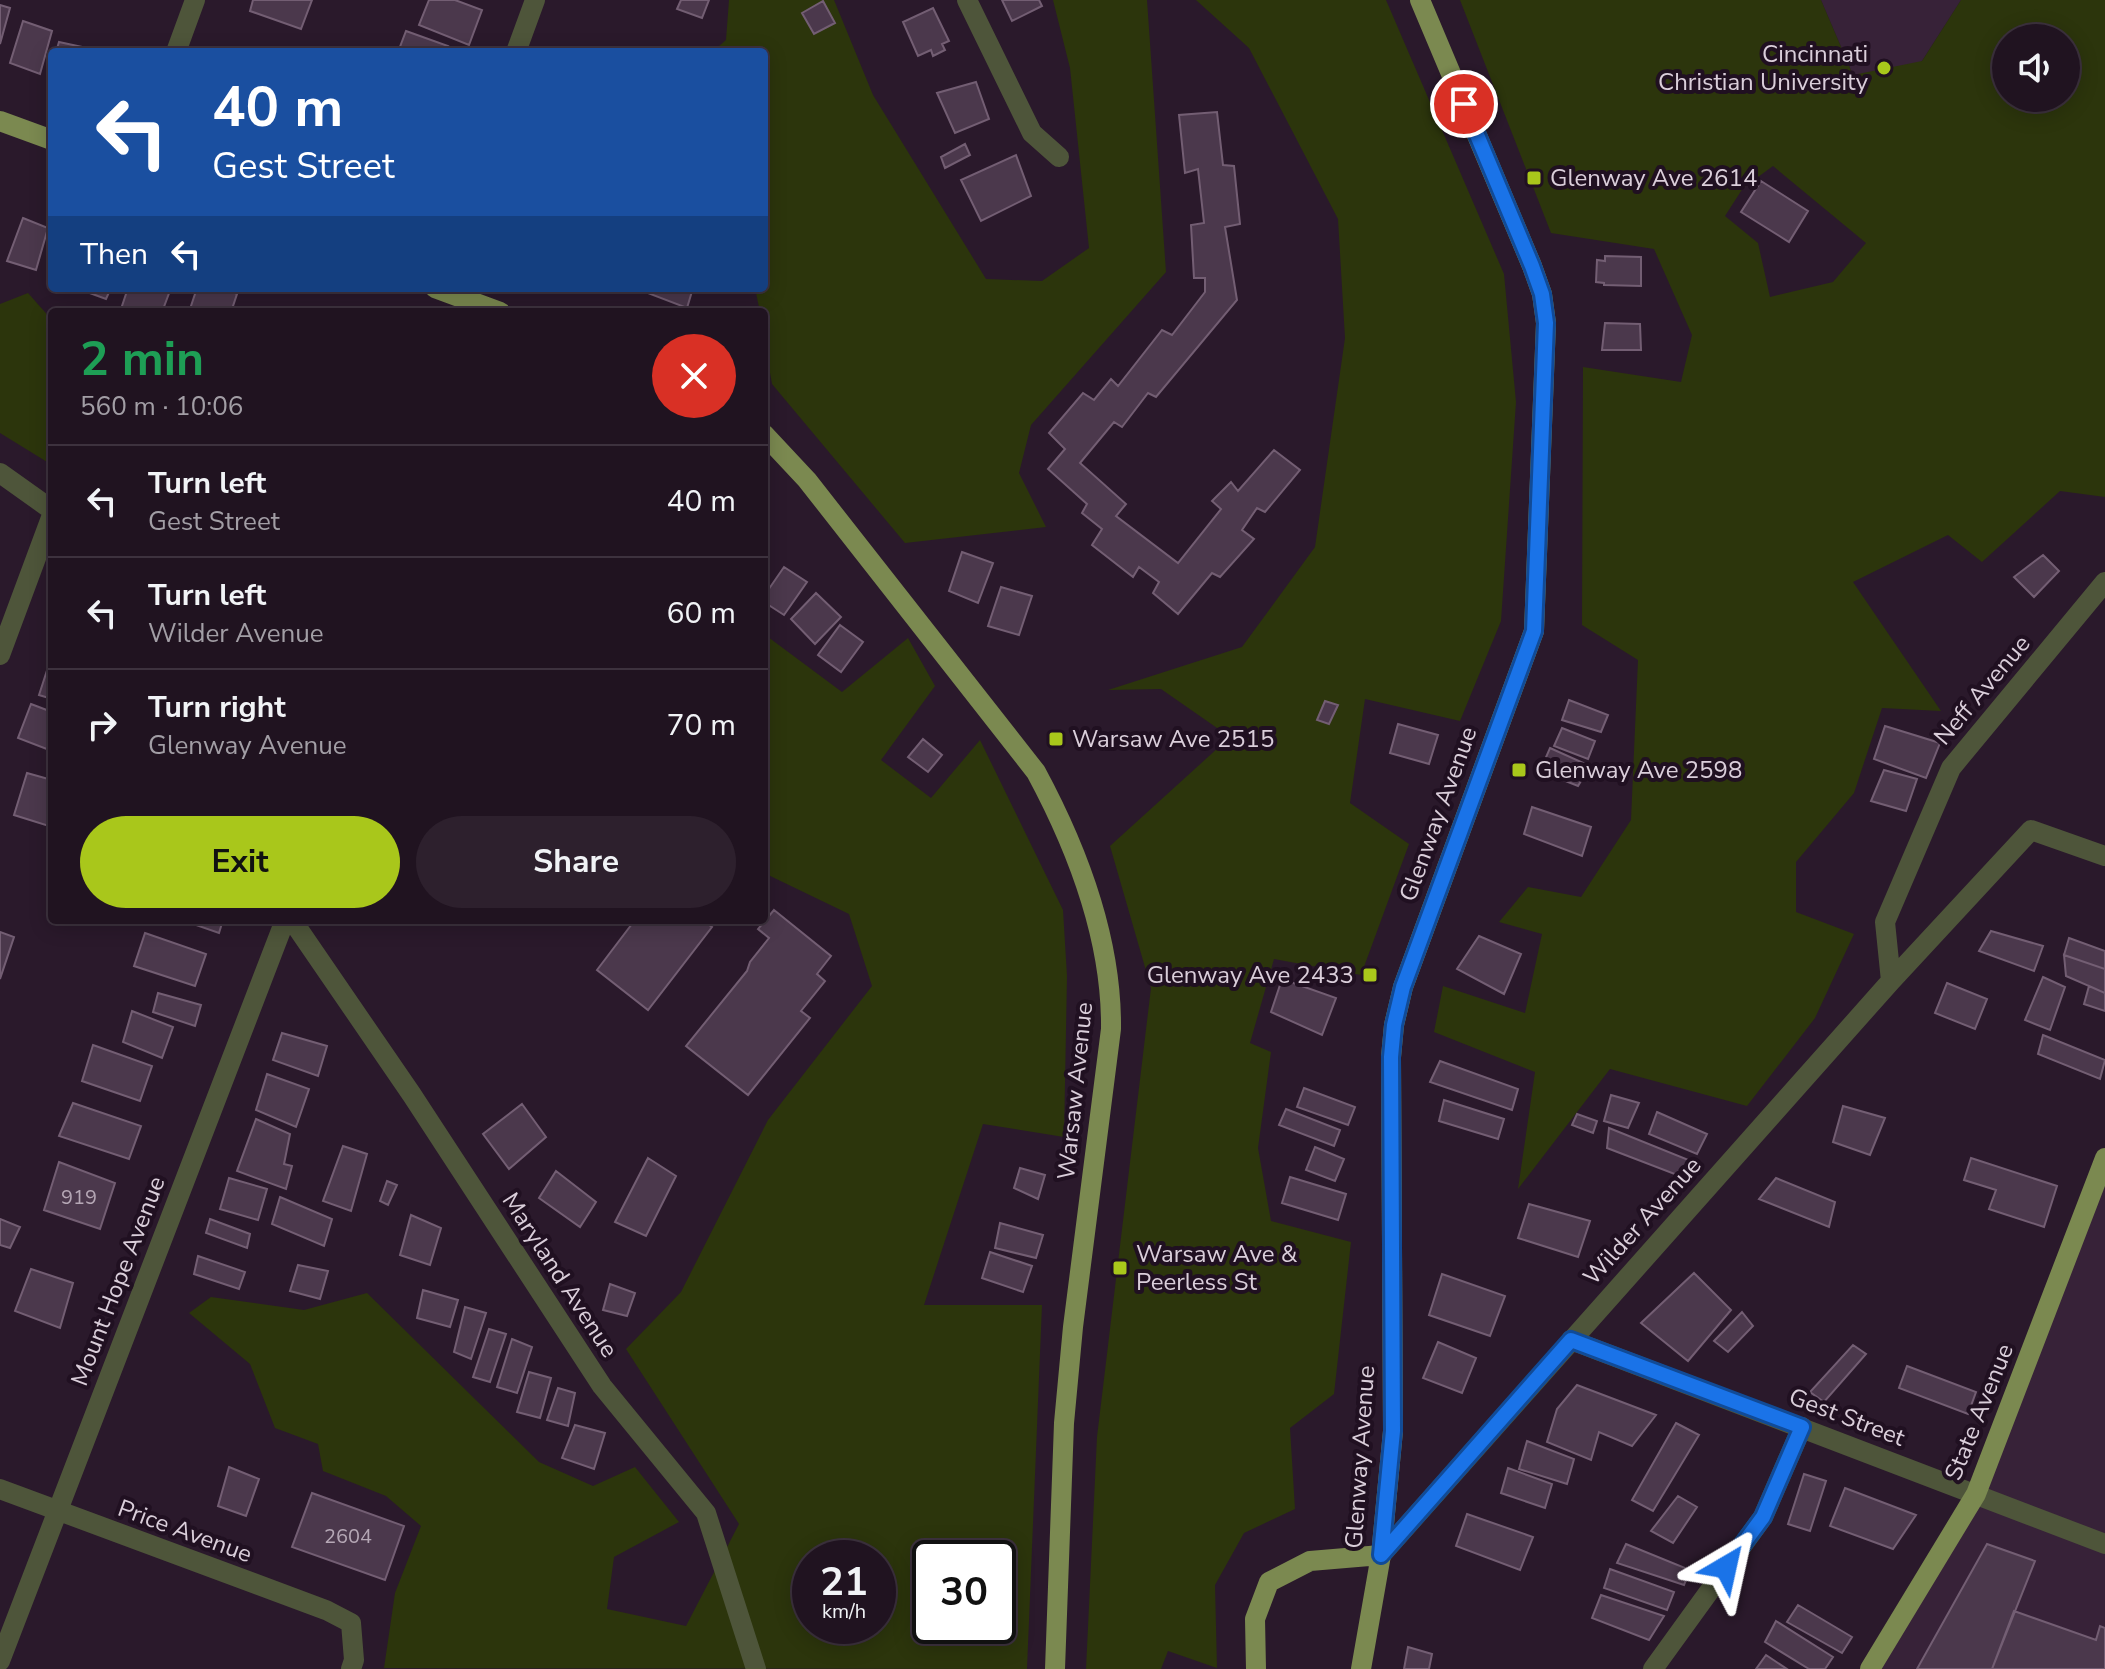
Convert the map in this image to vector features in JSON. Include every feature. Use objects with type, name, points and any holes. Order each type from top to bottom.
[{"type":"main road","name":"Glenway Avenue","points":[[1361,1669],[1381,1555],[1393,1431],[1391,1057],[1394,1025],[1403,987],[1534,631],[1546,323],[1542,294],[1532,266],[1420,0]]},
{"type":"main road","points":[[0,121],[48,139]]},
{"type":"main road","points":[[446,292],[489,308]]},
{"type":"main road","name":"Warsaw Avenue","points":[[768,438],[807,480],[1036,772],[1063,822],[1100,933],[1112,989],[1111,1029],[1073,1327],[1064,1423],[1055,1669]]},
{"type":"main road","name":"State Avenue","points":[[1870,1669],[1976,1494],[2105,1158]]},
{"type":"main road","points":[[1256,1669],[1255,1619],[1269,1582],[1310,1561],[1381,1555]]},
{"type":"street","points":[[177,48],[195,0]]},
{"type":"street","points":[[517,48],[535,0]]},
{"type":"street","points":[[967,0],[1032,133],[1059,157]]},
{"type":"street","points":[[0,473],[48,510]]},
{"type":"street","points":[[0,655],[48,524]]},
{"type":"street","name":"Neff Avenue","points":[[1891,981],[1885,922],[1951,768],[2105,582]]},
{"type":"street","name":"Wilder Avenue","points":[[1381,1555],[1891,981],[2031,830],[2105,856]]},
{"type":"street","name":"Mount Hope Avenue","points":[[0,1661],[283,924]]},
{"type":"street","name":"Maryland Avenue","points":[[295,924],[421,1108],[602,1386],[706,1513],[756,1669]]},
{"type":"street","name":"Gest Street","points":[[1571,1340],[2105,1544]]},
{"type":"street","points":[[1653,1669],[1763,1517],[1802,1427]]},
{"type":"street","name":"Price Avenue","points":[[0,1489],[326,1610],[351,1623],[354,1660],[351,1669]]},
{"type":"shaded area","name":"Cincinnati Christian University","points":[[1821,0],[1961,0],[1877,131],[1853,75]]},
{"type":"shaded area","points":[[2105,1158],[2105,1669],[1870,1669],[1976,1494]]},
{"type":"green space","points":[[729,0],[834,0],[873,95],[986,279],[1042,281],[1089,248],[1070,68],[1053,0],[1147,0],[1166,272],[1031,425],[1019,473],[1046,527],[905,543],[772,384],[768,362],[768,308],[759,308],[756,292],[768,292],[768,48],[717,48],[726,40]]},
{"type":"green space","points":[[1196,0],[1386,0],[1504,274],[1516,402],[1501,621],[1460,721],[1365,699],[1350,803],[1409,844],[1361,975],[1274,959],[1250,1043],[1271,1052],[1258,1148],[1271,1221],[1351,1242],[1334,1394],[1290,1428],[1295,1509],[1244,1533],[1215,1585],[1217,1668],[1168,1651],[1161,1669],[1086,1669],[1097,1437],[1151,988],[1110,846],[1230,737],[1161,689],[1108,690],[1242,647],[1315,547],[1345,338],[1338,219],[1249,48]]},
{"type":"green space","points":[[1460,0],[1821,0],[1853,75],[1922,61],[1961,0],[2105,0],[2105,497],[2060,491],[1982,562],[1948,535],[1853,582],[1941,711],[1882,708],[1854,793],[1796,862],[1796,912],[1854,934],[1815,1018],[1747,1106],[1610,1069],[1518,1189],[1535,1072],[1434,1032],[1443,986],[1525,1013],[1542,934],[1499,922],[1528,887],[1581,897],[1631,820],[1638,660],[1582,625],[1583,367],[1681,382],[1692,335],[1654,249],[1551,233]],"holes":[[[1773,166],[1866,243],[1833,282],[1770,297],[1758,243],[1725,216],[1743,188]]]},
{"type":"green space","points":[[28,293],[48,316],[48,463],[0,433],[0,304]]},
{"type":"green space","points":[[768,637],[842,692],[908,638],[935,686],[881,760],[931,798],[980,740],[1063,910],[1067,976],[1064,1137],[983,1124],[924,1305],[1042,1305],[1027,1669],[384,1668],[395,1593],[421,1526],[386,1496],[323,1471],[318,1444],[275,1428],[250,1364],[189,1313],[211,1297],[304,1310],[367,1293],[539,1462],[593,1486],[635,1467],[679,1522],[614,1557],[607,1609],[686,1626],[739,1524],[626,1349],[681,1292],[768,1120],[872,986],[849,914],[768,875]]},
{"type":"building","points":[[253,0],[312,0],[301,29],[250,11]]},
{"type":"building","points":[[429,0],[455,0],[482,10],[469,45],[419,25]]},
{"type":"building","points":[[681,0],[709,0],[702,18],[677,9]]},
{"type":"building","points":[[1002,0],[1039,0],[1042,6],[1012,21]]},
{"type":"building","points":[[823,1],[835,23],[814,34],[802,13]]},
{"type":"building","points":[[0,5],[10,8],[0,44]]},
{"type":"building","points":[[933,8],[949,41],[942,44],[945,50],[933,56],[931,50],[918,56],[903,22]]},
{"type":"building","points":[[23,21],[52,31],[40,74],[10,63]]},
{"type":"building","points":[[406,31],[448,46],[447,48],[400,48]]},
{"type":"building","points":[[59,42],[87,48],[57,48]]},
{"type":"building","points":[[976,82],[989,119],[955,133],[937,93]]},
{"type":"building","points":[[1217,112],[1223,165],[1234,166],[1240,224],[1225,227],[1237,300],[1156,397],[1148,393],[1122,427],[1114,422],[1080,463],[1126,504],[1116,516],[1178,563],[1221,509],[1212,501],[1231,482],[1238,491],[1274,450],[1300,470],[1265,512],[1257,508],[1242,530],[1254,539],[1220,577],[1212,573],[1178,614],[1153,593],[1159,582],[1139,567],[1133,577],[1092,545],[1102,529],[1082,513],[1087,504],[1048,469],[1065,449],[1049,433],[1083,393],[1094,400],[1111,379],[1118,386],[1162,330],[1172,335],[1205,292],[1205,278],[1194,278],[1191,225],[1204,223],[1198,169],[1185,173],[1179,115]]},
{"type":"building","points":[[965,144],[970,155],[945,168],[941,157]]},
{"type":"building","points":[[1016,155],[1031,196],[981,221],[961,180]]},
{"type":"building","points":[[1761,181],[1808,211],[1789,242],[1741,212]]},
{"type":"building","points":[[23,218],[48,228],[36,270],[7,261]]},
{"type":"building","points":[[1605,256],[1641,257],[1641,286],[1596,282],[1597,260],[1605,261]]},
{"type":"building","points":[[87,292],[109,292],[106,299]]},
{"type":"building","points":[[127,292],[170,292],[164,308],[121,308]]},
{"type":"building","points":[[196,292],[237,294],[232,308],[190,308]]},
{"type":"building","points":[[645,292],[692,292],[687,308]]},
{"type":"building","points":[[1605,323],[1640,324],[1641,350],[1602,350]]},
{"type":"building","points":[[962,552],[993,563],[978,603],[949,591]]},
{"type":"building","points":[[2043,555],[2059,571],[2034,597],[2014,577]]},
{"type":"building","points":[[784,567],[807,582],[784,615],[768,605],[768,590]]},
{"type":"building","points":[[1001,587],[1032,596],[1019,635],[988,626]]},
{"type":"building","points":[[816,593],[841,617],[815,644],[791,619]]},
{"type":"building","points":[[840,625],[863,642],[841,672],[818,655]]},
{"type":"building","points":[[48,667],[48,698],[39,695]]},
{"type":"building","points":[[1569,700],[1608,715],[1601,732],[1562,720]]},
{"type":"building","points":[[1325,701],[1338,705],[1329,724],[1317,720]]},
{"type":"building","points":[[31,704],[48,710],[48,749],[18,738]]},
{"type":"building","points":[[1398,724],[1438,735],[1429,764],[1390,753]]},
{"type":"building","points":[[1885,726],[1940,743],[1926,778],[1874,759]]},
{"type":"building","points":[[1562,728],[1595,741],[1588,759],[1554,746]]},
{"type":"building","points":[[923,739],[942,755],[928,772],[908,757]]},
{"type":"building","points":[[1550,748],[1590,766],[1578,786],[1540,771]]},
{"type":"building","points":[[1884,770],[1917,779],[1906,811],[1871,801]]},
{"type":"building","points":[[27,773],[48,779],[48,826],[14,815]]},
{"type":"building","points":[[1532,807],[1591,827],[1582,856],[1524,834]]},
{"type":"building","points":[[774,910],[831,956],[817,974],[825,981],[801,1011],[810,1018],[748,1095],[686,1046],[747,971],[750,962],[769,938],[758,929],[762,924],[768,924],[768,917]]},
{"type":"building","points":[[193,924],[222,924],[219,933]]},
{"type":"building","points":[[632,924],[708,924],[712,927],[648,1010],[597,970]]},
{"type":"building","points":[[1991,931],[2043,946],[2034,971],[1979,951]]},
{"type":"building","points":[[0,932],[14,937],[0,979]]},
{"type":"building","points":[[145,933],[206,954],[195,986],[134,966]]},
{"type":"building","points":[[1479,936],[1521,954],[1504,994],[1457,969]]},
{"type":"building","points":[[2069,938],[2105,951],[2105,969],[2064,955]]},
{"type":"building","points":[[2064,955],[2105,969],[2105,993],[2066,976]]},
{"type":"building","points":[[2043,977],[2065,987],[2050,1030],[2025,1020]]},
{"type":"building","points":[[1282,979],[1336,998],[1322,1035],[1271,1012]]},
{"type":"building","points":[[1947,983],[1987,999],[1975,1029],[1935,1013]]},
{"type":"building","points":[[2089,986],[2105,993],[2105,1011],[2084,1004]]},
{"type":"building","points":[[158,993],[201,1005],[195,1026],[153,1012]]},
{"type":"building","points":[[132,1011],[173,1027],[162,1058],[123,1042]]},
{"type":"building","points":[[282,1033],[327,1046],[318,1076],[273,1060]]},
{"type":"building","points":[[2043,1035],[2105,1060],[2100,1079],[2038,1054]]},
{"type":"building","points":[[93,1045],[152,1066],[140,1101],[82,1081]]},
{"type":"building","points":[[1440,1061],[1518,1089],[1512,1110],[1430,1082]]},
{"type":"building","points":[[267,1074],[309,1089],[296,1127],[256,1110]]},
{"type":"building","points":[[1304,1088],[1355,1107],[1348,1125],[1297,1107]]},
{"type":"building","points":[[1611,1095],[1639,1103],[1628,1128],[1604,1121]]},
{"type":"building","points":[[1444,1100],[1504,1119],[1498,1139],[1439,1121]]},
{"type":"building","points":[[73,1103],[141,1126],[129,1159],[59,1136]]},
{"type":"building","points":[[522,1104],[546,1137],[509,1169],[483,1134]]},
{"type":"building","points":[[1843,1106],[1885,1118],[1870,1155],[1833,1142]]},
{"type":"building","points":[[1286,1109],[1340,1130],[1334,1146],[1279,1125]]},
{"type":"building","points":[[1657,1112],[1707,1134],[1697,1154],[1649,1134]]},
{"type":"building","points":[[1577,1114],[1597,1121],[1593,1133],[1572,1125]]},
{"type":"building","points":[[256,1119],[290,1134],[284,1164],[292,1166],[286,1189],[237,1171]]},
{"type":"building","points":[[1609,1128],[1691,1161],[1685,1178],[1607,1148]]},
{"type":"building","points":[[343,1146],[367,1154],[351,1211],[323,1201]]},
{"type":"building","points":[[1315,1147],[1344,1159],[1335,1181],[1306,1170]]},
{"type":"building","points":[[648,1158],[676,1176],[646,1236],[615,1222]]},
{"type":"building","points":[[1971,1158],[2057,1186],[2044,1227],[1989,1209],[1996,1190],[1964,1180]]},
{"type":"building","points":[[59,1162],[115,1183],[100,1229],[44,1210]]},
{"type":"building","points":[[1020,1168],[1045,1175],[1038,1199],[1014,1188]]},
{"type":"building","points":[[556,1171],[596,1202],[580,1227],[539,1198]]},
{"type":"building","points":[[1290,1177],[1346,1194],[1338,1220],[1282,1203]]},
{"type":"building","points":[[229,1178],[267,1189],[258,1220],[220,1209]]},
{"type":"building","points":[[1776,1178],[1835,1202],[1829,1227],[1759,1199]]},
{"type":"building","points":[[387,1181],[397,1185],[388,1205],[380,1201]]},
{"type":"building","points":[[280,1197],[332,1219],[324,1246],[272,1224]]},
{"type":"building","points":[[1529,1204],[1590,1221],[1578,1257],[1518,1238]]},
{"type":"building","points":[[411,1215],[441,1228],[430,1265],[400,1255]]},
{"type":"building","points":[[0,1219],[20,1227],[10,1248],[0,1245]]},
{"type":"building","points":[[210,1219],[250,1234],[247,1248],[206,1233]]},
{"type":"building","points":[[1000,1223],[1043,1235],[1036,1258],[995,1248]]},
{"type":"building","points":[[990,1252],[1032,1266],[1023,1292],[982,1278]]},
{"type":"building","points":[[198,1256],[245,1272],[239,1289],[194,1274]]},
{"type":"building","points":[[298,1265],[328,1271],[320,1299],[290,1291]]},
{"type":"building","points":[[31,1269],[73,1283],[60,1328],[15,1311]]},
{"type":"building","points":[[1694,1273],[1731,1310],[1688,1361],[1641,1323]]},
{"type":"building","points":[[1442,1274],[1505,1296],[1490,1336],[1429,1315]]},
{"type":"building","points":[[610,1284],[635,1293],[627,1316],[603,1310]]},
{"type":"building","points":[[423,1290],[458,1300],[450,1327],[417,1318]]},
{"type":"building","points":[[465,1307],[486,1313],[471,1359],[454,1352]]},
{"type":"building","points":[[1742,1312],[1753,1326],[1728,1352],[1714,1341]]},
{"type":"building","points":[[489,1329],[506,1334],[490,1382],[473,1377]]},
{"type":"building","points":[[512,1339],[532,1347],[517,1393],[497,1387]]},
{"type":"building","points":[[1438,1342],[1476,1358],[1462,1393],[1423,1378]]},
{"type":"building","points":[[1853,1345],[1866,1354],[1824,1402],[1810,1392]]},
{"type":"building","points":[[1907,1366],[1976,1392],[1968,1414],[1899,1388]]},
{"type":"building","points":[[529,1372],[551,1378],[540,1418],[517,1412]]},
{"type":"building","points":[[1577,1385],[1656,1415],[1632,1446],[1599,1432],[1591,1460],[1547,1442],[1557,1409]]},
{"type":"building","points":[[558,1388],[575,1393],[568,1426],[547,1420]]},
{"type":"building","points":[[1676,1423],[1699,1435],[1653,1511],[1632,1500]]},
{"type":"building","points":[[575,1425],[605,1433],[594,1469],[562,1458]]},
{"type":"building","points":[[1527,1441],[1574,1459],[1567,1484],[1519,1469]]},
{"type":"building","points":[[229,1467],[259,1479],[246,1516],[218,1506]]},
{"type":"building","points":[[1508,1468],[1552,1484],[1545,1508],[1501,1493]]},
{"type":"building","points":[[1804,1474],[1826,1481],[1810,1531],[1788,1524]]},
{"type":"building","points":[[1845,1488],[1916,1515],[1893,1549],[1830,1526]]},
{"type":"building","points":[[312,1493],[404,1526],[385,1580],[292,1547]]},
{"type":"building","points":[[1678,1496],[1697,1507],[1673,1543],[1651,1531]]},
{"type":"building","points":[[1467,1514],[1533,1537],[1520,1570],[1456,1546]]},
{"type":"building","points":[[1626,1544],[1690,1570],[1684,1585],[1617,1563]]},
{"type":"building","points":[[1987,1544],[2035,1561],[1992,1669],[1917,1669]]},
{"type":"building","points":[[1610,1569],[1674,1592],[1667,1610],[1604,1588]]},
{"type":"building","points":[[1601,1595],[1664,1616],[1649,1640],[1592,1618]]},
{"type":"building","points":[[1798,1605],[1852,1637],[1842,1653],[1787,1622]]},
{"type":"building","points":[[2014,1611],[2096,1640],[2100,1626],[2105,1628],[2105,1669],[1992,1669]]},
{"type":"building","points":[[1776,1621],[1833,1657],[1825,1669],[1809,1669],[1765,1642]]},
{"type":"building","points":[[1408,1647],[1432,1654],[1429,1669],[1404,1669]]},
{"type":"building","points":[[1766,1655],[1787,1669],[1756,1669]]},
{"type":"place","name":"Cincinnati Christian University","points":[[1884,68]]},
{"type":"place","name":"Glenway Ave 2614","points":[[1534,178]]},
{"type":"place","name":"Warsaw Ave 2515","points":[[1056,739]]},
{"type":"place","name":"Glenway Ave 2598","points":[[1519,770]]},
{"type":"place","name":"Glenway Ave 2433","points":[[1370,975]]},
{"type":"place","name":"Warsaw Ave & Peerless St","points":[[1120,1268]]},
{"type":"route","points":[[1464,104],[1532,266],[1542,294],[1546,323],[1534,631],[1403,987],[1394,1025],[1391,1057],[1393,1431],[1381,1555],[1571,1340],[1802,1427],[1763,1517],[1726,1567]]}]
